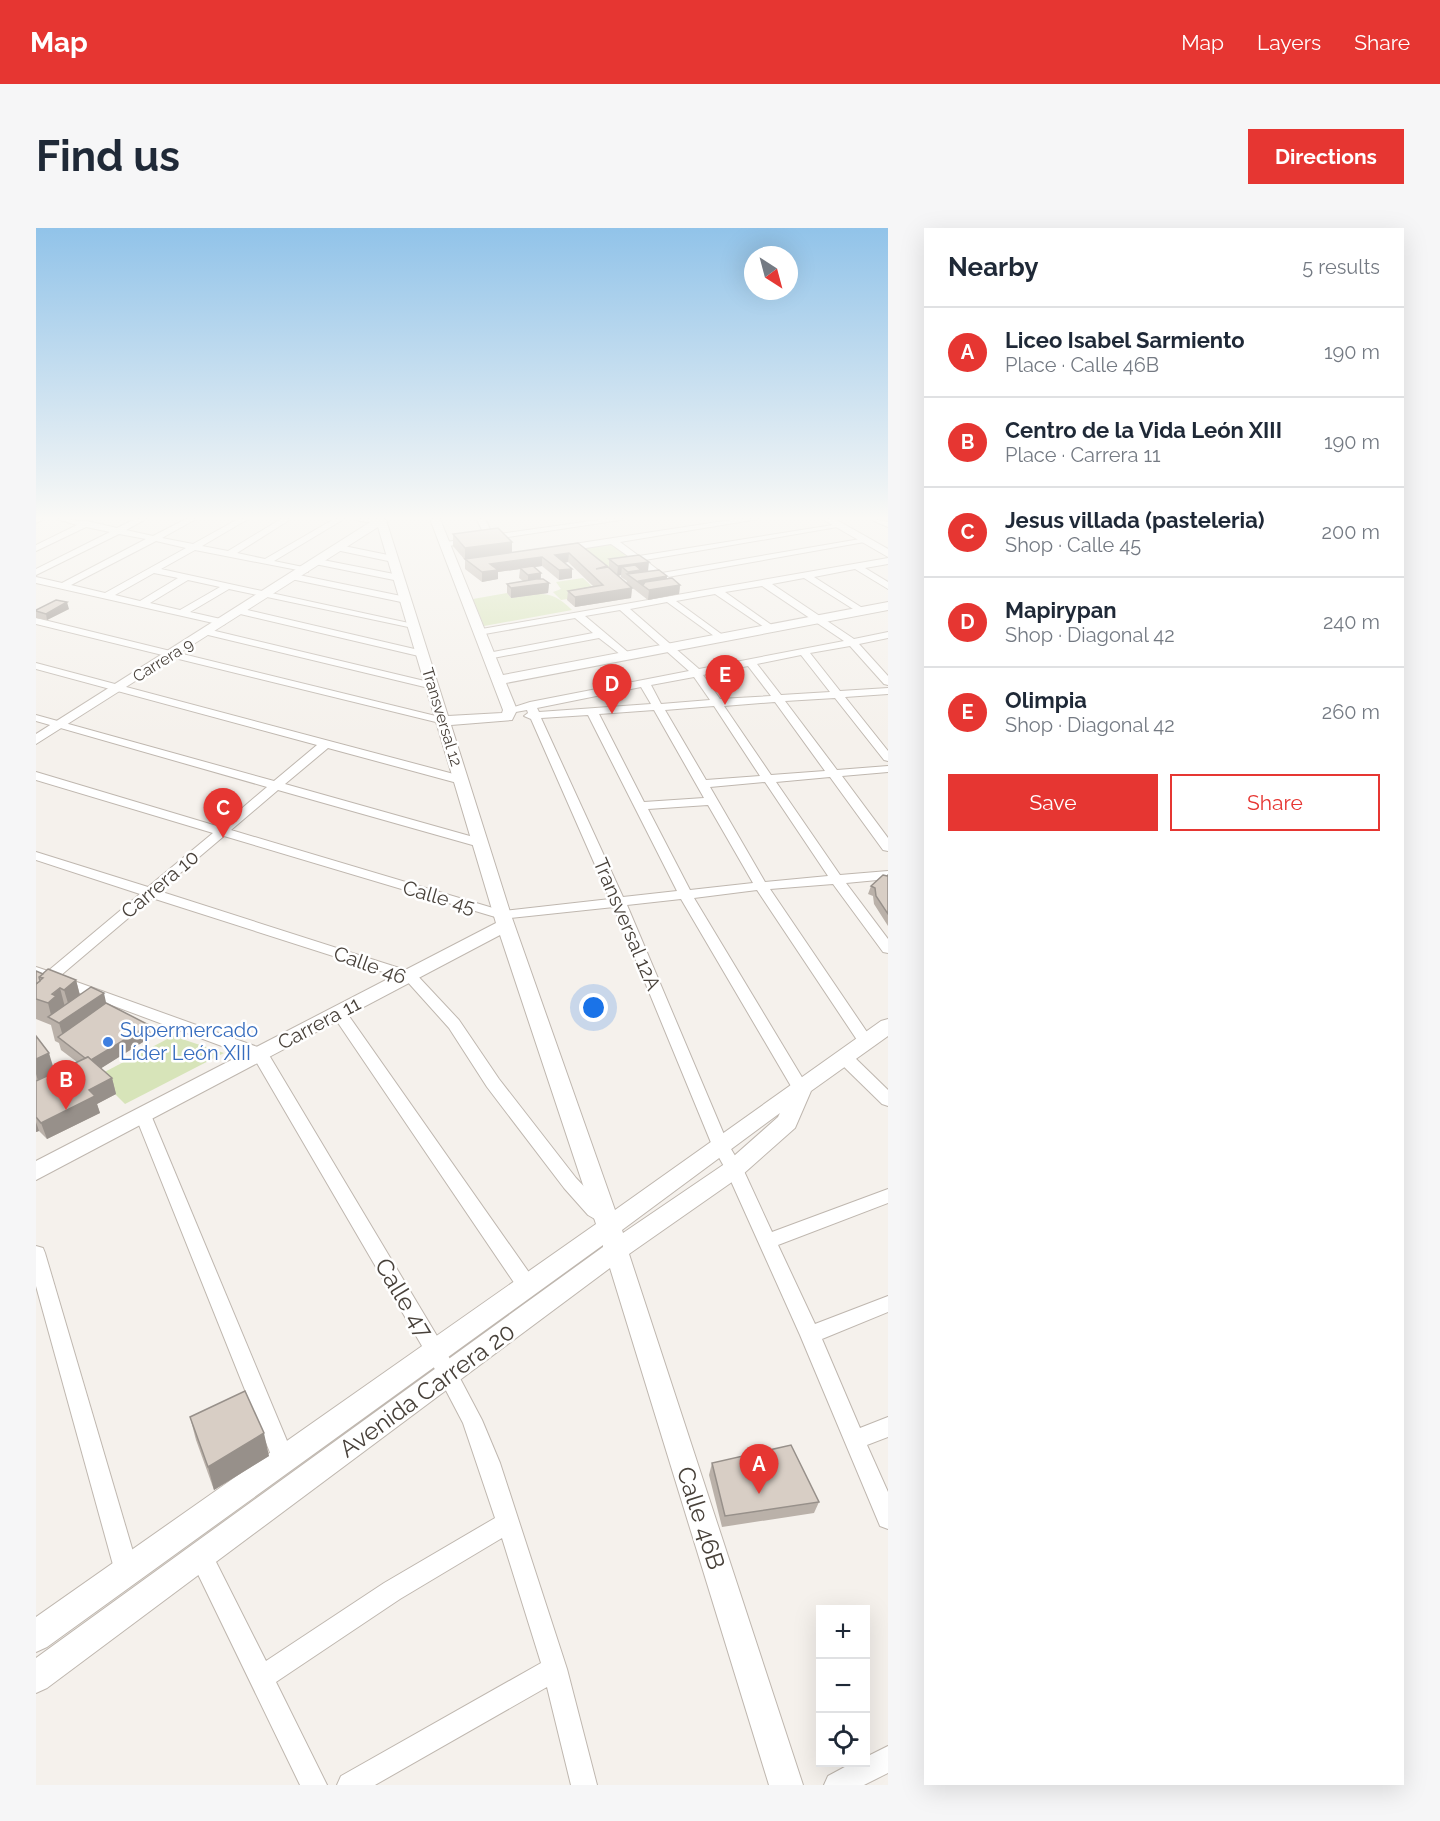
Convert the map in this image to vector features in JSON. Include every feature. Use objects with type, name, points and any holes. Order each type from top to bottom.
[{"type":"street","points":[[87,592],[222,622]]},
{"type":"street","points":[[106,596],[114,592]]},
{"type":"street","points":[[141,604],[162,592]]},
{"type":"street","points":[[181,613],[218,592]]},
{"type":"street","points":[[256,592],[414,625]]},
{"type":"street","name":"Carrera 9","points":[[36,740],[271,592]]},
{"type":"street","points":[[365,592],[406,600]]},
{"type":"street","name":"Transversal 12","points":[[403,592],[504,920]]},
{"type":"street","points":[[467,592],[508,713]]},
{"type":"street","points":[[683,592],[687,595]]},
{"type":"street","points":[[479,632],[706,592]]},
{"type":"street","points":[[718,592],[770,628]]},
{"type":"street","points":[[778,592],[852,642],[888,682]]},
{"type":"street","points":[[835,592],[861,611]]},
{"type":"street","points":[[667,598],[721,638]]},
{"type":"street","points":[[621,606],[696,672],[836,879],[888,949]]},
{"type":"street","points":[[498,680],[888,606]]},
{"type":"street","points":[[239,611],[423,654]]},
{"type":"street","points":[[576,614],[625,656]]},
{"type":"street","points":[[36,621],[444,721],[533,710],[696,672],[888,635]]},
{"type":"street","points":[[207,632],[433,686]]},
{"type":"street","points":[[488,656],[600,635]]},
{"type":"street","points":[[802,651],[888,758]]},
{"type":"street","points":[[750,661],[888,847]]},
{"type":"street","points":[[36,666],[461,780]]},
{"type":"street","points":[[644,683],[761,886],[866,1042]]},
{"type":"street","points":[[533,710],[592,712],[888,691]]},
{"type":"street","name":"Transversal 12A","points":[[533,710],[618,901],[720,1145],[734,1168],[810,1335],[888,1518]]},
{"type":"street","points":[[592,712],[685,894],[801,1089]]},
{"type":"street","points":[[36,717],[480,843]]},
{"type":"street","name":"Carrera 10","points":[[43,975],[149,893],[325,744]]},
{"type":"street","points":[[701,783],[888,769]]},
{"type":"street","name":"Calle 45","points":[[36,776],[504,920]]},
{"type":"street","points":[[641,806],[711,801]]},
{"type":"street","name":"Calle 46","points":[[36,856],[410,976],[454,1024],[493,1083],[610,1232]]},
{"type":"street","points":[[610,1232],[504,920],[618,901],[888,875]]},
{"type":"street","name":"Carrera 11","points":[[36,1171],[410,976],[504,920]]},
{"type":"street","points":[[43,975],[260,1054]]},
{"type":"street","points":[[339,1013],[528,1287]]},
{"type":"street","name":"Avenida Carrera 20","points":[[36,1677],[201,1556],[720,1145],[888,1026]]},
{"type":"street","name":"Calle 47","points":[[260,1054],[442,1363],[472,1420],[489,1463],[555,1669],[584,1785]]},
{"type":"street","points":[[844,1058],[888,1100]]},
{"type":"street","name":"Avenida Carrera 20","points":[[36,1636],[284,1460],[442,1363],[528,1287],[610,1232],[734,1168],[787,1122],[801,1089]]},
{"type":"street","points":[[143,1115],[284,1460]]},
{"type":"street","points":[[767,1241],[888,1196]]},
{"type":"street","name":"Calle 46B","points":[[610,1232],[786,1785]]},
{"type":"street","points":[[36,1253],[127,1572]]},
{"type":"street","points":[[810,1335],[888,1304]]},
{"type":"street","points":[[855,1440],[888,1427]]},
{"type":"street","points":[[261,1678],[392,1591],[507,1523]]},
{"type":"street","points":[[201,1556],[314,1785]]},
{"type":"street","points":[[350,1785],[555,1669]]},
{"type":"street","points":[[837,1785],[888,1759]]},
{"type":"green space","points":[[553,592],[598,592],[600,594],[561,600]]},
{"type":"green space","points":[[507,593],[511,598],[537,594],[550,595],[572,610],[484,626],[473,599]]},
{"type":"green space","points":[[173,1036],[224,1053],[125,1104],[97,1076]]},
{"type":"building","points":[[569,592],[609,592],[575,597]]},
{"type":"building","points":[[56,600],[67,602],[46,614],[36,611],[36,610]]},
{"type":"building","points":[[883,875],[888,875],[888,914],[876,896],[875,888],[871,886]]},
{"type":"building","points":[[48,969],[76,980],[64,990],[60,988],[52,994],[56,996],[48,1003],[36,999],[36,984],[43,978],[39,977]]},
{"type":"building","points":[[36,971],[43,974],[36,984]]},
{"type":"building","points":[[91,987],[104,993],[59,1023],[48,1017]]},
{"type":"building","points":[[106,1003],[149,1025],[91,1060],[58,1037]]},
{"type":"building","points":[[36,1036],[49,1053],[36,1059]]},
{"type":"building","points":[[88,1057],[112,1078],[89,1090],[95,1096],[41,1123],[36,1117],[36,1081]]},
{"type":"building","points":[[245,1391],[264,1433],[208,1467],[190,1417]]},
{"type":"building","points":[[791,1445],[819,1502],[725,1516],[712,1463]]},
{"type":"place","name":"Olimpia","points":[[725,705]]},
{"type":"place","name":"Mapirypan","points":[[612,714]]},
{"type":"place","name":"Jesus villada (pasteleria)","points":[[223,838]]},
{"type":"place","name":"Supermercado Líder León XIII","points":[[108,1042]]},
{"type":"place","name":"Centro de la Vida León XIII","points":[[66,1110]]},
{"type":"place","name":"Liceo Isabel Sarmiento","points":[[759,1494]]}]
